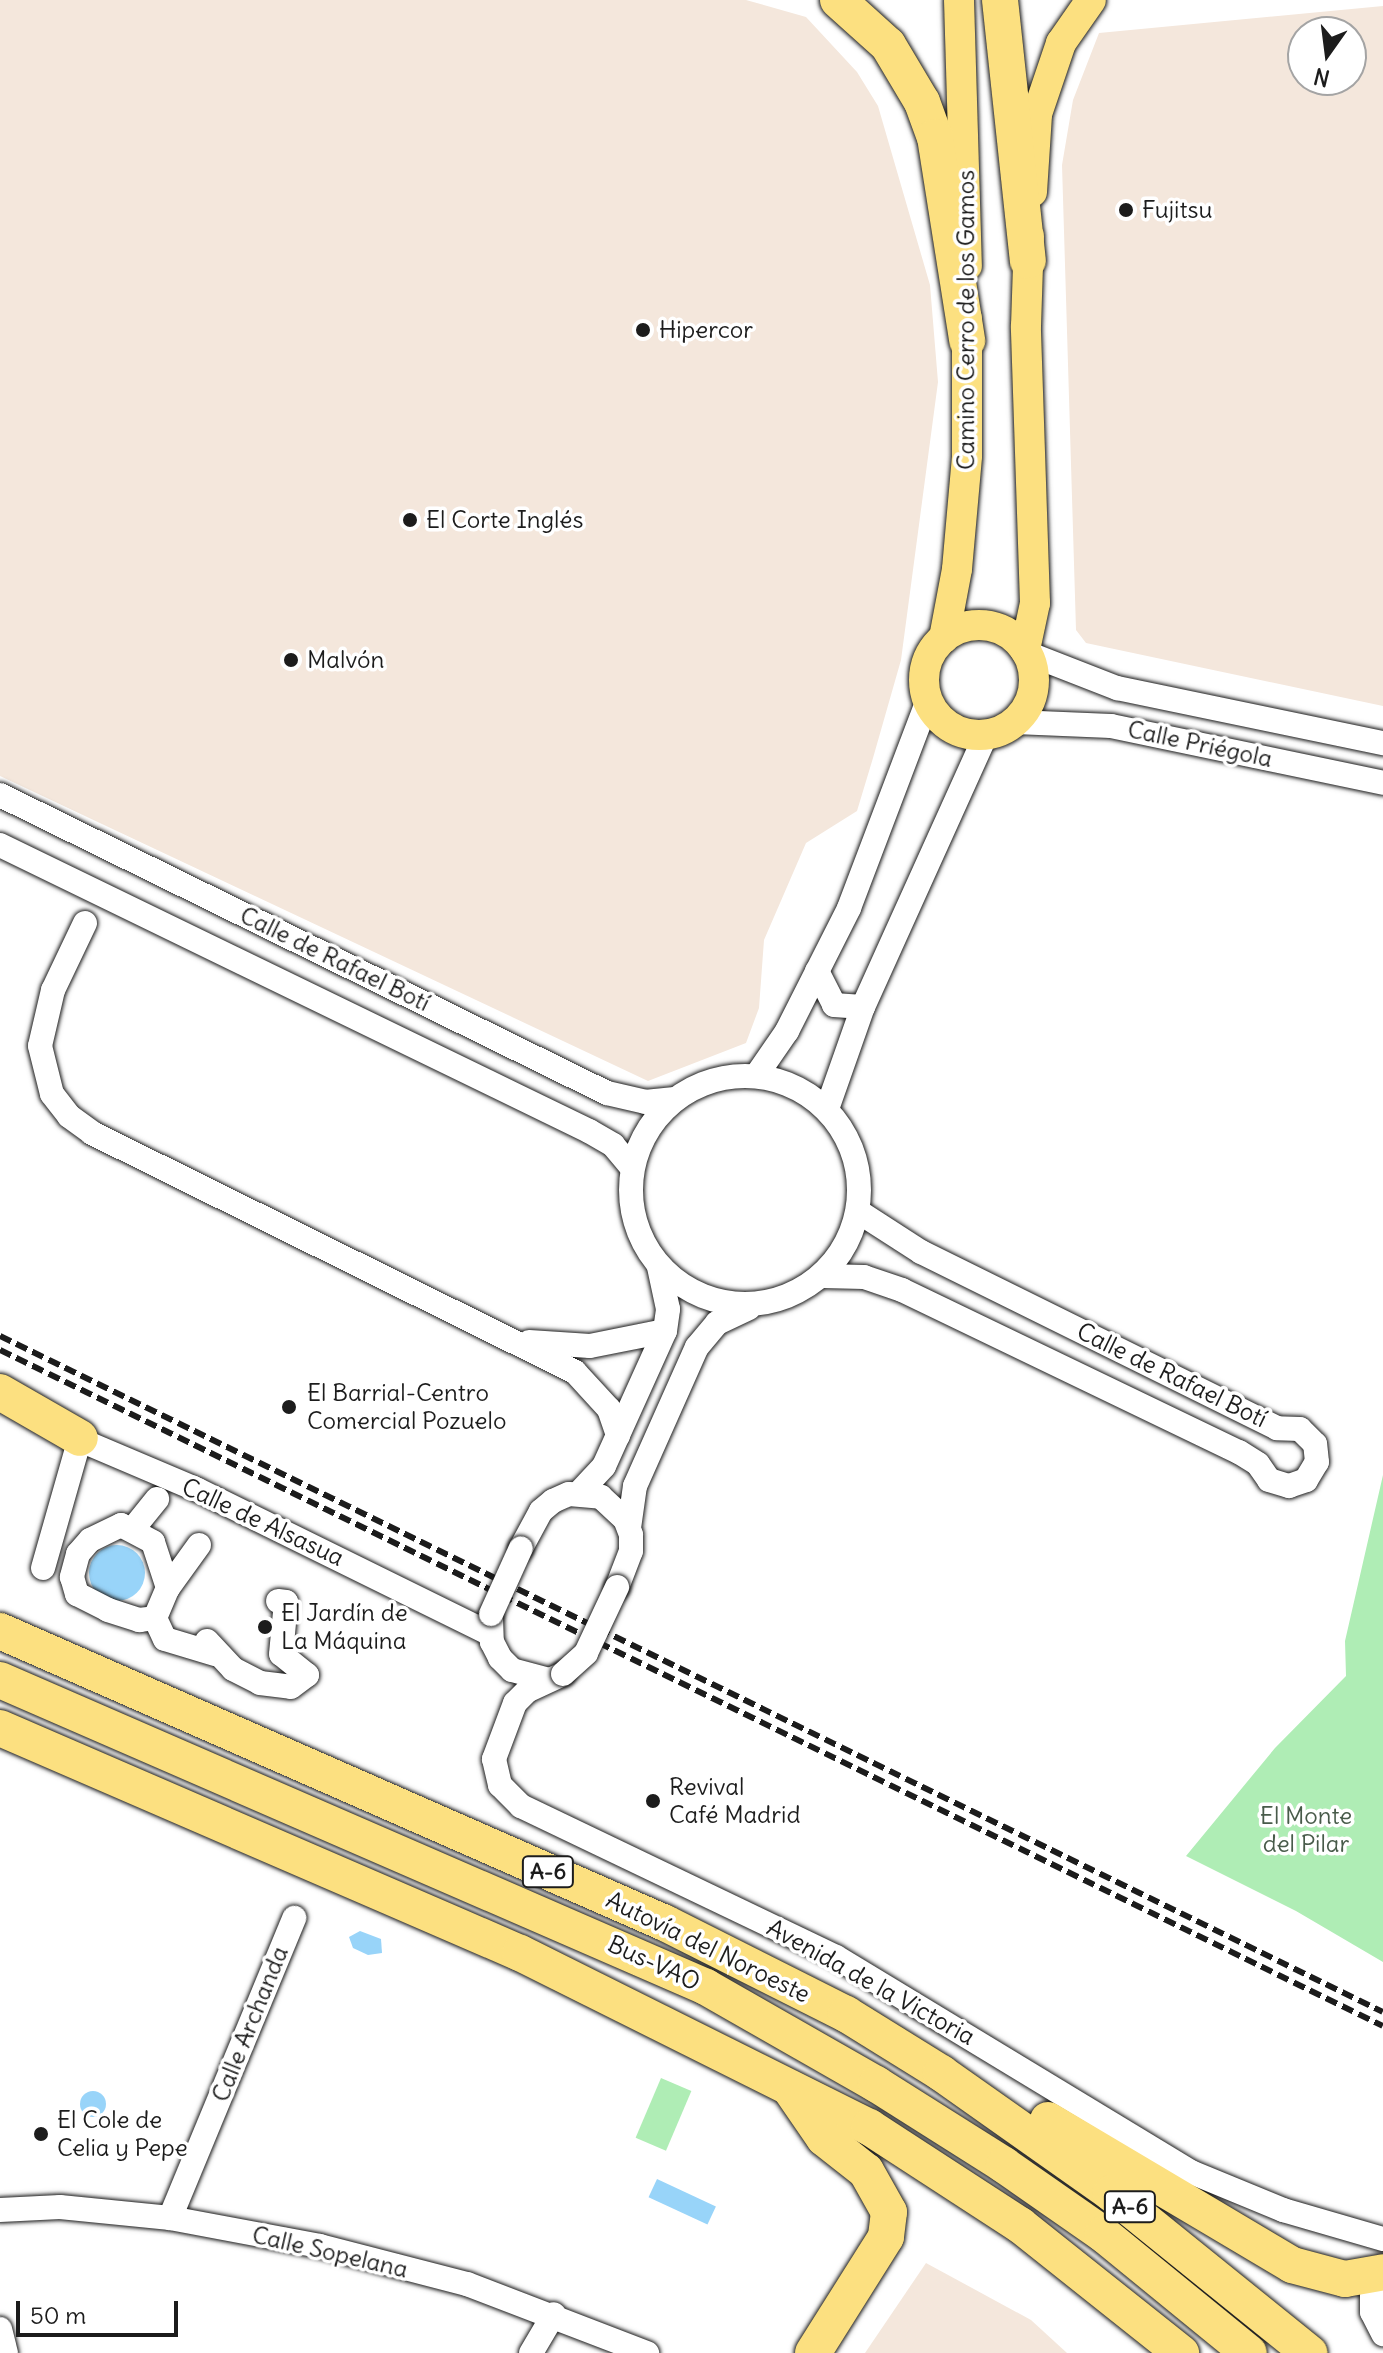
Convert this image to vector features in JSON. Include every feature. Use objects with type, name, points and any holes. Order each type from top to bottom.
[{"type":"highway","points":[[838,0],[888,45],[922,102],[935,137],[967,340]]},
{"type":"highway","points":[[1000,0],[1028,260]]},
{"type":"highway","points":[[0,1392],[80,1438]]},
{"type":"highway","name":"Autovía del Noroeste","points":[[0,1631],[665,1923],[846,2014],[941,2073],[1111,2193],[1309,2353]]},
{"type":"highway","name":"Bus-VAO","points":[[0,1680],[706,1987],[876,2084],[1004,2165],[1103,2234],[1249,2353]]},
{"type":"highway","points":[[0,1728],[520,1953],[869,2127],[1020,2225],[1181,2353]]},
{"type":"highway","points":[[941,2073],[994,2087],[1292,2265],[1325,2277],[1379,2276]]},
{"type":"highway","points":[[787,2085],[824,2138],[866,2171],[889,2212],[886,2237],[813,2353]]},
{"type":"main road","name":"Camino Cerro de los Gamos","points":[[944,638],[957,569],[967,456],[967,134],[959,0]]},
{"type":"main road","points":[[1026,652],[1013,637],[987,627],[960,629],[944,638],[925,669],[928,700],[951,727],[986,735],[1015,722],[1032,698],[1034,683],[1026,652],[1035,603],[1028,260],[1037,114],[1061,43],[1091,0]]},
{"type":"street","name":"Calle Priégola","points":[[1026,652],[1117,688],[1383,743]]},
{"type":"street","points":[[756,1076],[787,1031],[817,971],[883,825],[928,700]]},
{"type":"street","name":"Calle Priégola","points":[[1015,722],[1111,726],[1383,783]]},
{"type":"street","points":[[827,1109],[863,1007],[986,735]]},
{"type":"street","name":"Calle de Rafael Botí","points":[[0,795],[557,1069],[626,1100],[675,1099]]},
{"type":"street","name":"Calle de Rafael Botí","points":[[0,845],[589,1131],[613,1145],[632,1168]]},
{"type":"street","points":[[85,923],[53,990],[40,1046],[52,1094],[69,1116],[92,1133],[575,1372],[602,1399],[618,1435]]},
{"type":"street","points":[[817,971],[834,1005],[863,1007]]},
{"type":"street","points":[[385,1030],[409,1032],[543,1097],[558,1090],[557,1069]]},
{"type":"street","points":[[578,1494],[604,1466],[665,1331],[668,1309],[659,1267],[638,1230],[631,1207],[632,1168],[649,1128],[675,1099],[728,1077],[756,1076],[795,1086],[827,1109],[849,1139],[860,1175],[859,1212],[846,1247],[823,1276],[793,1295],[734,1313],[706,1335],[635,1486],[629,1528],[631,1551],[586,1653],[515,1703],[491,1624],[521,1548],[541,1511],[553,1501],[578,1494],[601,1497],[615,1506],[629,1528]]},
{"type":"street","name":"Calle de Rafael Botí","points":[[823,1276],[864,1277],[902,1290],[1239,1452],[1258,1464],[1269,1480],[1289,1486],[1306,1480],[1317,1462],[1315,1444],[1300,1429],[1277,1428],[921,1252],[859,1212]]},
{"type":"street","points":[[659,1267],[696,1294],[727,1304],[759,1305]]},
{"type":"street","points":[[508,1339],[590,1346],[665,1331]]},
{"type":"street","name":"Calle de Alsasua","points":[[0,1411],[80,1438],[446,1610],[491,1624]]},
{"type":"street","points":[[43,1568],[80,1438]]},
{"type":"street","points":[[132,1530],[157,1499]]},
{"type":"street","points":[[155,1618],[139,1620],[108,1610],[77,1594],[72,1577],[78,1554],[90,1540],[121,1525],[153,1542],[168,1588]]},
{"type":"street","points":[[199,1545],[168,1588],[155,1618],[165,1639],[211,1647],[260,1683],[291,1687],[307,1675],[281,1654],[286,1602],[278,1601]]},
{"type":"street","points":[[504,1662],[528,1677],[554,1677]]},
{"type":"street","name":"Avenida de la Victoria","points":[[515,1703],[494,1759],[500,1785],[521,1806],[836,1957],[1191,2172],[1318,2222],[1383,2239]]},
{"type":"street","name":"Calle Archanda","points":[[170,2218],[294,1918]]},
{"type":"street","name":"Calle Sopelana","points":[[0,2210],[60,2207],[170,2218],[320,2246],[467,2284],[554,2314],[647,2353]]},
{"type":"street","name":"Avenida de la Victoria","points":[[1318,2222],[1364,2252],[1379,2276]]},
{"type":"street","points":[[1379,2276],[1372,2312],[1383,2334]]},
{"type":"street","points":[[531,2353],[554,2314]]},
{"type":"street","points":[[0,2329],[6,2353]]},
{"type":"shaded area","points":[[0,0],[746,0],[806,17],[857,72],[878,106],[930,285],[938,382],[901,660],[873,758],[857,811],[806,843],[764,940],[759,1008],[746,1043],[648,1081],[0,776]]},
{"type":"shaded area","points":[[1383,6],[1383,706],[1086,643],[1076,630],[1062,165],[1073,100],[1099,33]]},
{"type":"shaded area","points":[[926,2263],[1031,2320],[1067,2353],[865,2353]]},
{"type":"green space","name":"El Monte del Pilar","points":[[1383,1475],[1383,1962],[1296,1911],[1186,1856],[1275,1748],[1346,1676],[1345,1641]]},
{"type":"green space","points":[[661,2078],[691,2091],[666,2151],[636,2138]]},
{"type":"water","points":[[117,1545],[137,1553],[145,1573],[137,1593],[117,1601],[97,1593],[89,1573],[97,1553]]},
{"type":"water","points":[[360,1931],[381,1939],[382,1953],[368,1955],[353,1948],[349,1937]]},
{"type":"water","points":[[93,2091],[102,2095],[106,2104],[102,2113],[93,2117],[84,2113],[80,2104],[84,2095]]},
{"type":"water","points":[[657,2179],[716,2206],[707,2225],[649,2197]]},
{"type":"railway","points":[[0,1336],[1383,2012]]},
{"type":"railway","points":[[0,1350],[1383,2026]]},
{"type":"place","name":"Fujitsu","points":[[1126,210]]},
{"type":"place","name":"Hipercor","points":[[643,330]]},
{"type":"place","name":"El Corte Inglés","points":[[410,520]]},
{"type":"place","name":"Malvón","points":[[291,660]]},
{"type":"place","name":"El Barrial-Centro Comercial Pozuelo","points":[[289,1407]]},
{"type":"place","name":"El Jardín de La Máquina","points":[[265,1627]]},
{"type":"place","name":"Revival Café Madrid","points":[[653,1801]]},
{"type":"place","name":"El Cole de Celia y Pepe","points":[[41,2134]]}]
